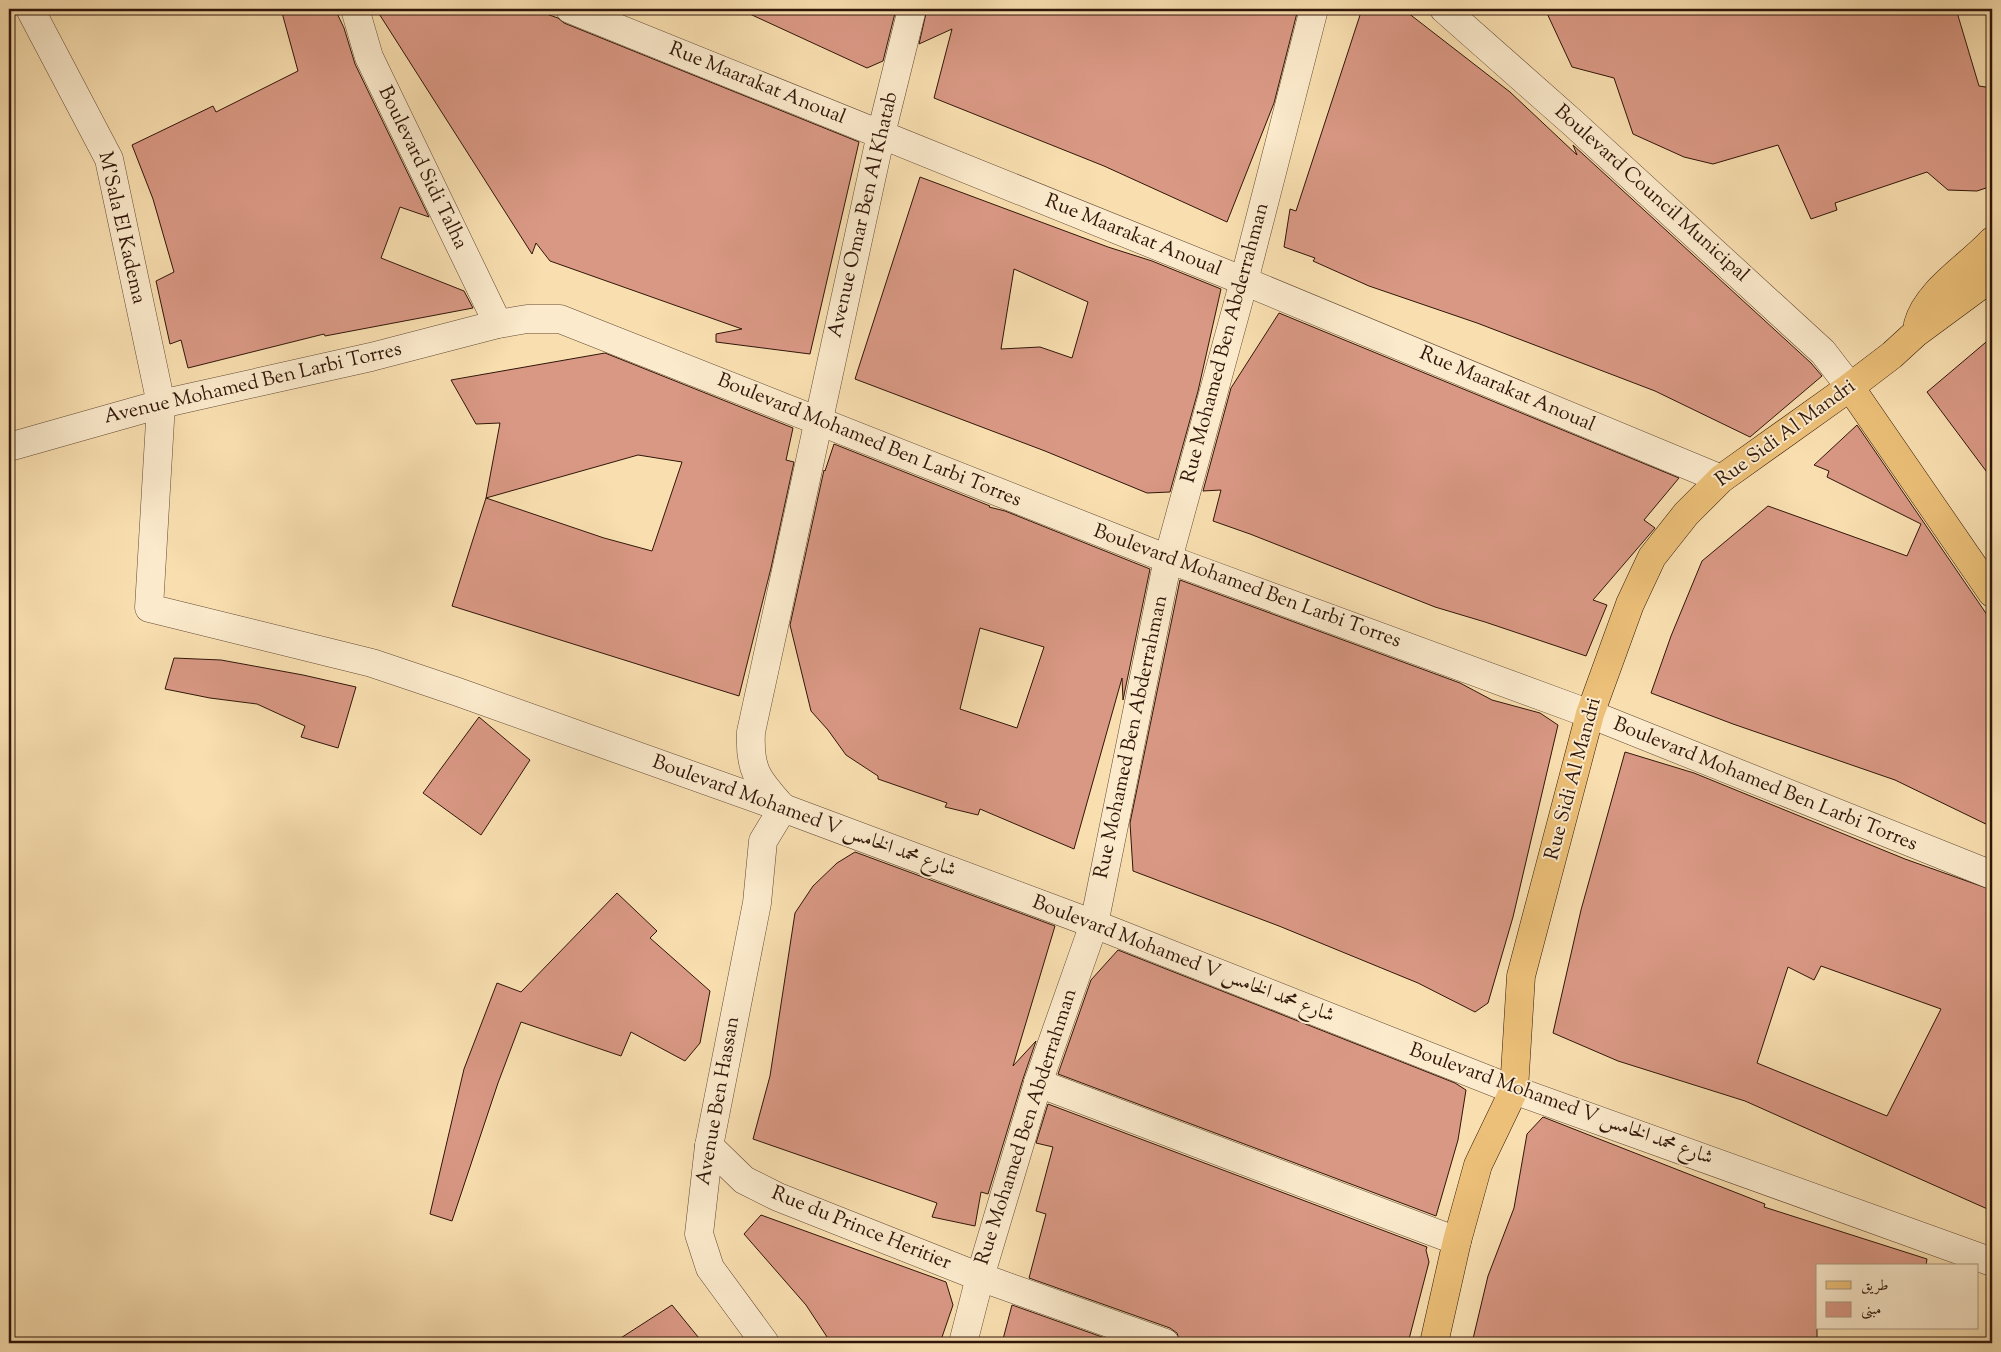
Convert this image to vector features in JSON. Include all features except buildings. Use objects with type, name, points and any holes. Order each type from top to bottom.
[{"type":"main road","name":"Rue Sidi Al Mandri","points":[[1916,333],[1920,319],[1937,293],[1992,241]]},
{"type":"main road","name":"Rue Sidi Al Mandri","points":[[1434,1343],[1457,1241],[1478,1165],[1514,1090],[1521,976],[1590,714],[1630,604],[1652,557],[1686,514],[1721,479],[1850,387],[1892,355],[1916,333],[1992,277]]},
{"type":"main road","points":[[1850,387],[1992,593]]},
{"type":"street","name":"M’Sala El Kadema","points":[[30,9],[109,159],[160,404],[149,608],[372,663]]},
{"type":"street","name":"Boulevard Sidi Talha","points":[[355,9],[368,57],[498,324]]},
{"type":"street","name":"Rue Maarakat Anoual","points":[[570,9],[1244,281],[1721,479]]},
{"type":"street","name":"Avenue Omar Ben Al Khatab","points":[[782,808],[760,783],[755,772],[750,748],[751,732],[880,134],[912,9]]},
{"type":"street","name":"Rue Mohamed Ben Abderrahman","points":[[963,1343],[980,1277],[1038,1083],[1094,924],[1168,559],[1244,281],[1314,9]]},
{"type":"street","name":"Boulevard Council Municipal","points":[[1444,9],[1573,123],[1823,352],[1850,387]]},
{"type":"street","name":"Boulevard Mohamed Ben Larbi Torres","points":[[498,324],[528,319],[560,319],[1168,559],[1590,714],[1992,875]]},
{"type":"street","name":"Avenue Mohamed Ben Larbi Torres","points":[[9,447],[160,404],[370,357],[498,324]]},
{"type":"street","name":"Boulevard Mohamed V شارع محمد الخامس","points":[[372,663],[782,808],[1094,924],[1514,1090],[1992,1262]]},
{"type":"street","name":"Avenue Ben Hassan","points":[[765,1343],[710,1268],[698,1234],[710,1146],[757,903],[763,841],[782,808]]},
{"type":"street","points":[[1038,1083],[1457,1241]]},
{"type":"street","name":"Rue du Prince Heritier","points":[[710,1146],[744,1180],[778,1197],[980,1277],[1165,1343]]}]
